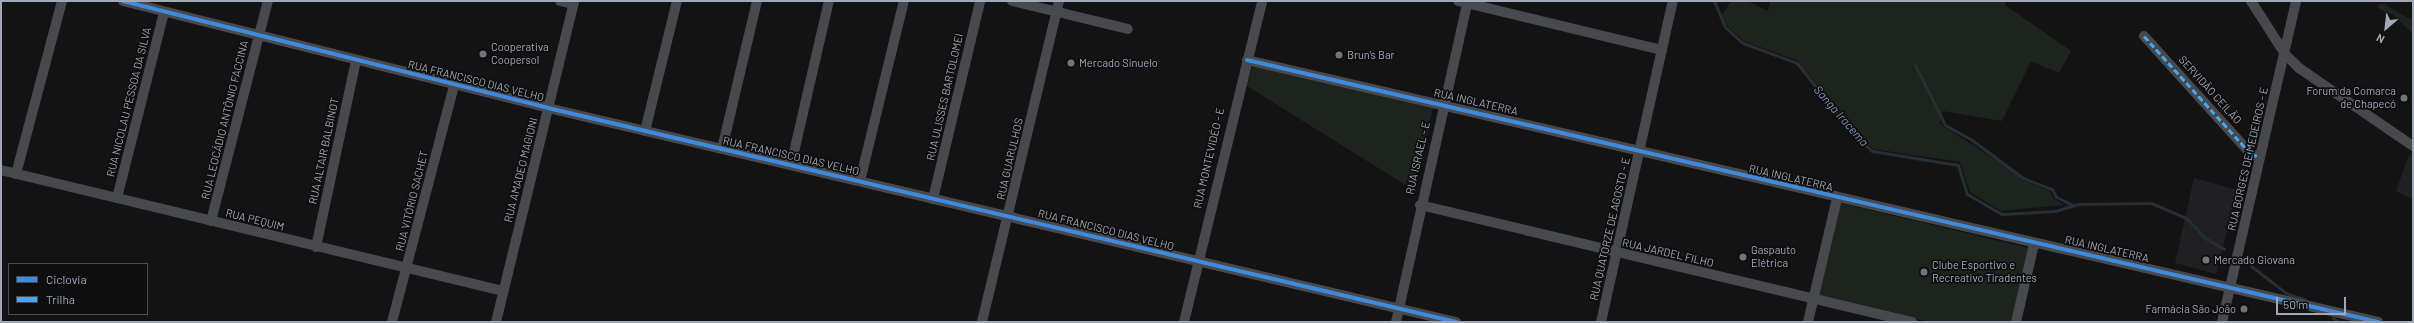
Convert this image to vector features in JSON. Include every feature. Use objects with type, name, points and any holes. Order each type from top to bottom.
[{"type":"street","points":[[16,174],[62,1]]},
{"type":"street","name":"RUA FRANCISCO DIAS VELHO","points":[[123,1],[548,108],[1456,322]]},
{"type":"street","name":"RUA LEOCÁDIO ANTÔNIO FACCINA","points":[[211,221],[268,1]]},
{"type":"street","points":[[560,1],[574,3]]},
{"type":"street","points":[[645,131],[676,1]]},
{"type":"street","points":[[722,149],[757,1]]},
{"type":"street","points":[[791,165],[829,1]]},
{"type":"street","points":[[860,181],[904,1]]},
{"type":"street","name":"RUA ULISSES BARTOLOMEI","points":[[933,199],[980,1]]},
{"type":"street","points":[[1012,1],[1058,6],[1128,29]]},
{"type":"street","name":"RUA MONTEVIDÉO - E","points":[[1184,322],[1197,262],[1262,1]]},
{"type":"street","name":"RUA QUATORZE DE AGOSTO - E","points":[[1602,322],[1673,1]]},
{"type":"street","points":[[2251,1],[2285,54],[2299,68],[2413,146]]},
{"type":"street","name":"RUA BORGES DE MEDEIROS - E","points":[[2222,322],[2296,1]]},
{"type":"street","points":[[1464,2],[1662,50]]},
{"type":"street","name":"RUA ISRAEL - E","points":[[1396,322],[1464,2]]},
{"type":"street","name":"RUA AMADEO MAGIONI","points":[[496,322],[574,3]]},
{"type":"street","name":"RUA GUARULHOS","points":[[982,322],[1009,216],[1058,6]]},
{"type":"street","name":"RUA NICOLAU PESSOA DA SILVA","points":[[116,198],[164,12]]},
{"type":"street","name":"SERVIDÃO CEILÃO","points":[[2144,36],[2251,154],[2260,157]]},
{"type":"street","name":"RUA ALTAIR BALBINOT","points":[[316,247],[356,60]]},
{"type":"street","name":"RUA INGLATERRA","points":[[1247,60],[1443,104],[2034,244],[2378,322]]},
{"type":"street","name":"RUA VITÓRIO SACHET","points":[[392,322],[408,268],[454,84]]},
{"type":"street","name":"RUA PEQUIM","points":[[1,170],[504,291]]},
{"type":"street","points":[[1808,322],[1837,198]]},
{"type":"street","name":"RUA JARDEL FILHO","points":[[1420,206],[1617,254],[1912,322]]},
{"type":"street","points":[[2016,322],[2034,244]]},
{"type":"shaded area","points":[[1731,1],[1747,1],[1768,11],[1770,1],[2006,1],[2005,5],[2071,51],[2059,73],[2031,61],[2002,121],[1943,111],[1940,124],[2016,173],[2022,180],[2050,191],[2054,199],[2064,205],[2001,211],[1970,192],[1960,162],[1873,149],[1851,127],[1798,61],[1744,41],[1727,26],[1722,15]]},
{"type":"shaded area","points":[[2384,4],[2413,21],[2413,34],[2394,15],[2379,9],[2377,5]]},
{"type":"shaded area","points":[[1253,65],[1433,108],[1415,191],[1247,86]]},
{"type":"shaded area","points":[[2409,154],[2413,157],[2413,199],[2396,191]]},
{"type":"shaded area","points":[[2194,178],[2237,190],[2216,274],[2175,263]]},
{"type":"shaded area","name":"Clube Esportivo e Recreativo Tiradentes","points":[[1840,203],[2029,248],[2011,322],[1930,322],[1819,296]]},
{"type":"waterway","name":"Sanga Iracema","points":[[1714,1],[1725,27],[1743,43],[1797,63],[1849,129],[1872,151],[1958,165],[1967,194],[2001,214],[2055,211],[2078,204],[2151,203],[2186,218],[2205,238],[2224,249]]},
{"type":"waterway","points":[[1915,65],[1945,125],[1972,140],[2023,178],[2052,189],[2056,197],[2073,205]]},
{"type":"waterway","name":"Sanga Iracema","points":[[2251,266],[2286,293],[2306,300]]},
{"type":"waterway","name":"Sanga Iracema","points":[[2333,318],[2339,322]]},
{"type":"marked path","points":[[2144,36],[2251,154],[2260,157]]},
{"type":"cycle path","points":[[123,1],[548,108],[1456,322]]},
{"type":"cycle path","points":[[1247,60],[2378,322]]},
{"type":"place","name":"Cooperativa Coopersol","points":[[483,54]]},
{"type":"place","name":"Brun's Bar","points":[[1339,55]]},
{"type":"place","name":"Mercado Sinuelo","points":[[1071,63]]},
{"type":"place","name":"Forum da Comarca de Chapecó","points":[[2404,98]]},
{"type":"place","name":"Gaspauto Elétrica","points":[[1743,257]]},
{"type":"place","name":"Mercado Giovana","points":[[2206,260]]},
{"type":"place","name":"Clube Esportivo e Recreativo Tiradentes","points":[[1924,272]]},
{"type":"place","name":"Farmácia São João","points":[[2244,309]]}]
